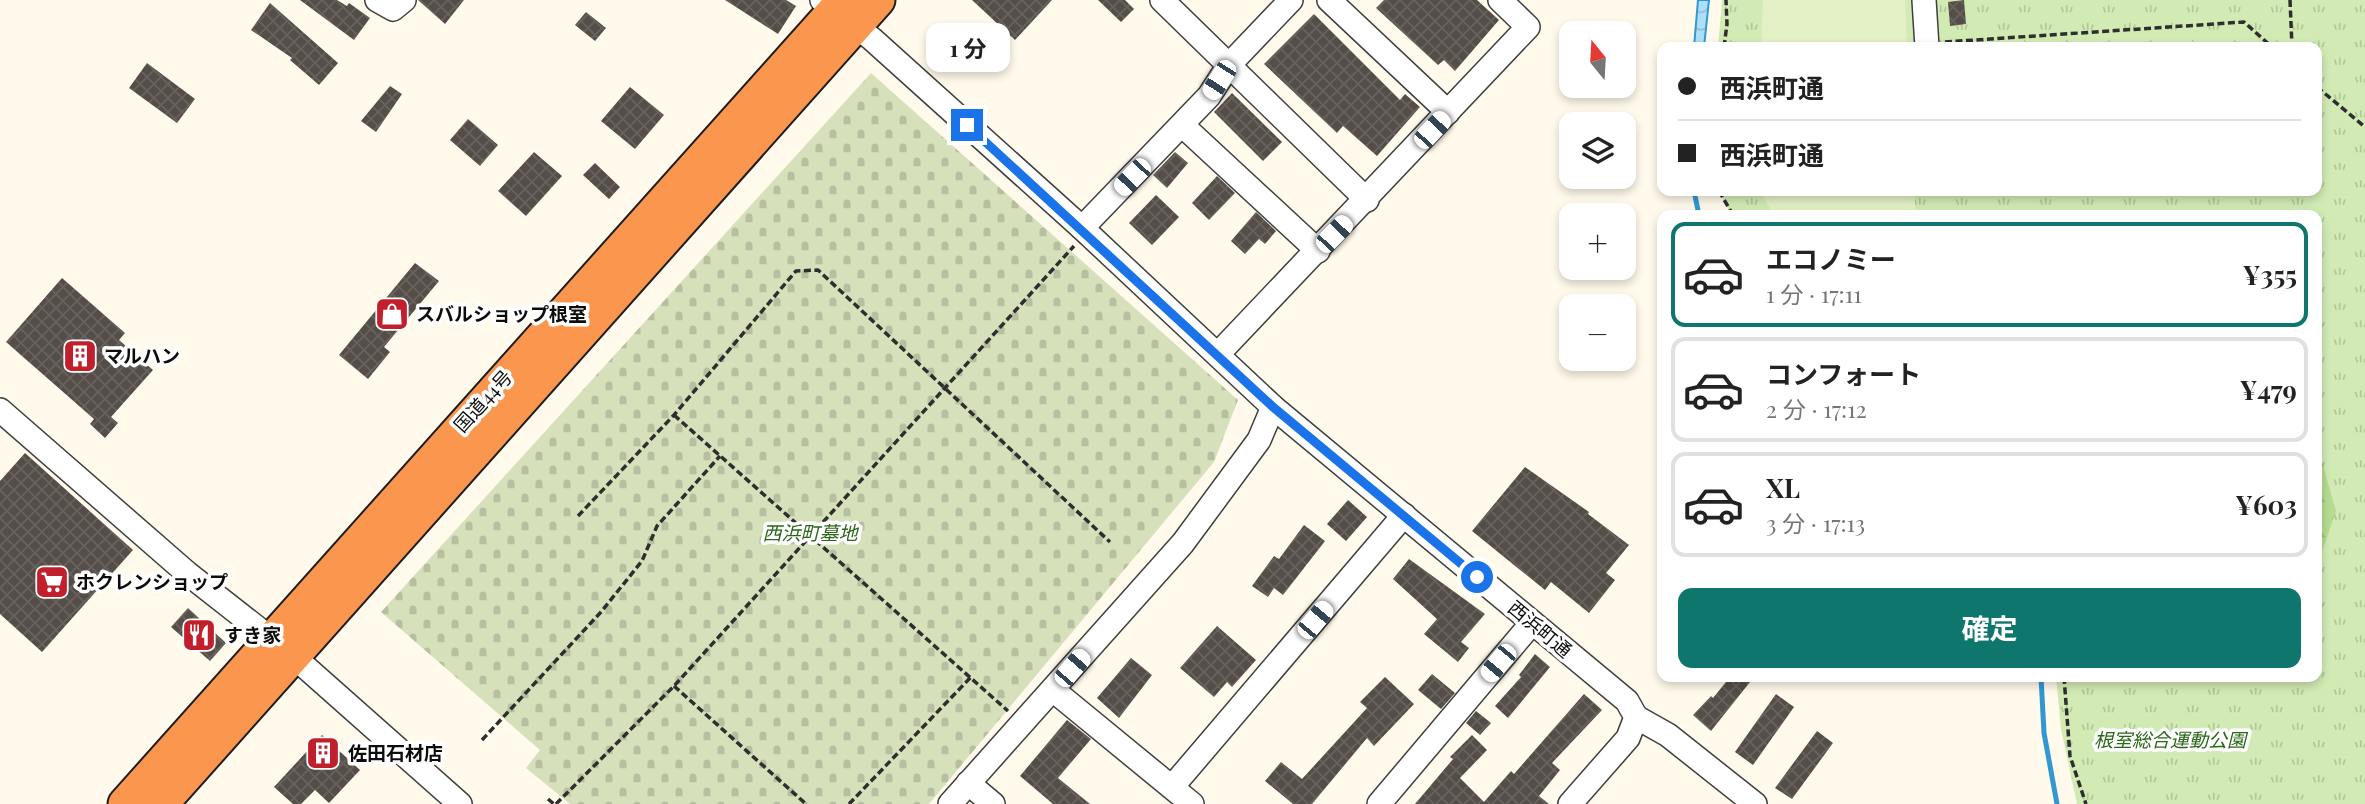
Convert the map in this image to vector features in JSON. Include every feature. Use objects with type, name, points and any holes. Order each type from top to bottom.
[{"type":"highway","name":"国道44号","points":[[161,804],[282,648],[839,9],[878,0]]},
{"type":"highway","name":"国道44号","points":[[125,804],[282,648]]},
{"type":"street","points":[[377,0],[393,9],[404,0]]},
{"type":"street","points":[[1162,0],[1367,200]]},
{"type":"street","points":[[1084,230],[1209,96],[1229,65],[1291,0]]},
{"type":"street","points":[[1329,0],[1448,112]]},
{"type":"street","points":[[1218,354],[1367,200],[1528,27],[1500,0]]},
{"type":"street","points":[[1924,0],[1927,42]]},
{"type":"street","name":"西浜町通","points":[[839,9],[1084,230],[1273,407],[1627,701],[1636,717]]},
{"type":"street","points":[[1182,125],[1318,251]]},
{"type":"street","points":[[950,804],[1183,543],[1259,440],[1273,407]]},
{"type":"street","points":[[0,410],[187,573],[282,648],[460,804]]},
{"type":"street","points":[[1172,788],[1404,514]]},
{"type":"street","points":[[1379,804],[1532,623]]},
{"type":"street","points":[[1054,690],[1192,804]]},
{"type":"street","points":[[1570,804],[1628,738],[1636,717],[1668,734],[1755,804]]},
{"type":"street","points":[[968,783],[993,804]]},
{"type":"path","points":[[1725,42],[1726,0]]},
{"type":"path","points":[[2290,0],[2292,42]]},
{"type":"path","points":[[1968,42],[2244,22],[2266,42]]},
{"type":"path","points":[[2322,91],[2365,127]]},
{"type":"path","points":[[548,799],[555,804],[674,686],[945,388],[1084,230]]},
{"type":"path","points":[[578,516],[674,415],[796,271],[818,270],[1110,542]]},
{"type":"path","points":[[674,415],[1022,723]]},
{"type":"path","points":[[481,740],[601,612],[642,561],[657,526],[720,456]]},
{"type":"path","points":[[849,804],[971,677]]},
{"type":"path","points":[[2064,682],[2070,756],[2086,804]]},
{"type":"path","points":[[674,686],[806,804]]},
{"type":"green space","name":"根室総合運動公園","points":[[1722,0],[2365,0],[2365,804],[2077,804],[2061,729],[2056,682],[2322,682],[2322,210],[1728,210],[1722,196],[2322,196],[2322,42],[1718,42]]},
{"type":"green space","points":[[1763,0],[1905,0],[1907,42],[1761,42]]},
{"type":"green space","name":"西浜町墓地","points":[[871,73],[1238,400],[1214,462],[929,804],[570,804],[526,768],[540,750],[381,612]]},
{"type":"green space","points":[[1764,196],[1914,196],[1916,210],[1770,210]]},
{"type":"green space","points":[[2322,462],[2336,511],[2322,552]]},
{"type":"water","points":[[1698,0],[1709,0],[1705,42],[1694,42]]},
{"type":"building","points":[[300,0],[337,0],[347,6],[349,3],[370,18],[354,40]]},
{"type":"building","points":[[418,0],[464,0],[445,24]]},
{"type":"building","points":[[725,0],[786,0],[796,6],[778,34]]},
{"type":"building","points":[[972,0],[1052,0],[1015,40]]},
{"type":"building","points":[[1098,0],[1125,0],[1134,9],[1121,22]]},
{"type":"building","points":[[1384,0],[1477,0],[1499,20],[1455,71],[1444,60],[1438,65],[1376,8]]},
{"type":"building","points":[[1964,0],[1966,24],[1950,26],[1948,2]]},
{"type":"building","points":[[270,3],[338,63],[319,85],[290,60],[292,58],[251,30]]},
{"type":"building","points":[[586,12],[606,28],[595,41],[575,25]]},
{"type":"building","points":[[1314,14],[1400,100],[1405,94],[1420,107],[1377,156],[1343,126],[1337,133],[1264,64]]},
{"type":"building","points":[[147,63],[195,99],[177,123],[129,88]]},
{"type":"building","points":[[390,86],[402,94],[376,132],[361,121]]},
{"type":"building","points":[[630,87],[664,115],[635,149],[601,121]]},
{"type":"building","points":[[1232,93],[1282,142],[1263,161],[1214,112]]},
{"type":"building","points":[[468,119],[498,145],[480,166],[450,140]]},
{"type":"building","points":[[534,152],[562,176],[526,216],[498,191]]},
{"type":"building","points":[[1175,152],[1188,163],[1167,188],[1153,175]]},
{"type":"building","points":[[595,163],[620,187],[609,199],[583,175]]},
{"type":"building","points":[[1217,176],[1235,193],[1209,220],[1192,203]]},
{"type":"building","points":[[1156,195],[1179,217],[1152,245],[1129,223]]},
{"type":"building","points":[[1256,212],[1276,231],[1265,244],[1259,239],[1245,254],[1231,241]]},
{"type":"building","name":"スバルショップ根室","points":[[415,263],[439,281],[384,347],[390,352],[368,379],[339,355]]},
{"type":"building","name":"マルハン","points":[[62,278],[125,333],[119,340],[153,370],[111,417],[118,423],[105,438],[90,424],[94,419],[6,342]]},
{"type":"building","name":"ホクレンショップ","points":[[25,453],[133,550],[42,652],[0,614],[0,481]]},
{"type":"building","points":[[1525,467],[1589,512],[1588,514],[1629,545],[1606,573],[1615,580],[1589,613],[1551,582],[1545,590],[1472,531]]},
{"type":"building","points":[[1348,500],[1367,517],[1346,541],[1327,524]]},
{"type":"building","points":[[1304,525],[1325,541],[1283,595],[1274,588],[1268,597],[1252,586],[1274,556],[1279,559]]},
{"type":"building","points":[[1409,559],[1485,614],[1461,642],[1469,648],[1458,662],[1424,634],[1437,619],[1393,579]]},
{"type":"building","name":"すき家","points":[[188,608],[226,643],[210,661],[171,627]]},
{"type":"building","points":[[1217,626],[1256,660],[1232,687],[1227,682],[1214,697],[1180,668]]},
{"type":"building","points":[[1535,654],[1550,667],[1508,718],[1495,706],[1521,677],[1519,675]]},
{"type":"building","points":[[1131,658],[1152,675],[1119,718],[1097,698]]},
{"type":"building","points":[[1432,674],[1455,693],[1441,709],[1418,690]]},
{"type":"building","points":[[1385,677],[1414,704],[1374,746],[1367,738],[1312,804],[1293,804],[1265,781],[1281,762],[1302,779],[1367,708],[1360,702]]},
{"type":"building","points":[[1726,682],[1750,682],[1711,731],[1693,715],[1711,696],[1713,698]]},
{"type":"building","points":[[1584,694],[1602,710],[1552,763],[1560,770],[1539,796],[1549,804],[1415,804],[1453,759],[1450,757],[1472,735],[1487,750],[1460,778],[1484,802],[1511,771],[1514,774]]},
{"type":"building","points":[[1776,694],[1794,707],[1753,765],[1735,752]]},
{"type":"building","points":[[1476,711],[1491,723],[1480,735],[1466,723]]},
{"type":"building","points":[[1067,720],[1091,739],[1058,778],[1090,804],[1053,804],[1020,776]]},
{"type":"building","points":[[1817,731],[1833,743],[1792,799],[1775,788]]},
{"type":"building","name":"佐田石材店","points":[[322,735],[360,770],[329,803],[315,790],[301,804],[293,804],[274,787]]},
{"type":"waterway","points":[[1695,196],[1698,210]]},
{"type":"waterway","points":[[2041,682],[2044,733],[2057,804]]},
{"type":"place","name":"スバルショップ根室","points":[[392,314]]},
{"type":"place","name":"マルハン","points":[[80,356]]},
{"type":"place","name":"ホクレンショップ","points":[[52,582]]},
{"type":"place","name":"すき家","points":[[199,635]]},
{"type":"place","name":"佐田石材店","points":[[323,753]]},
{"type":"route","points":[[967,125],[1082,228],[1273,407],[1477,577]]}]
